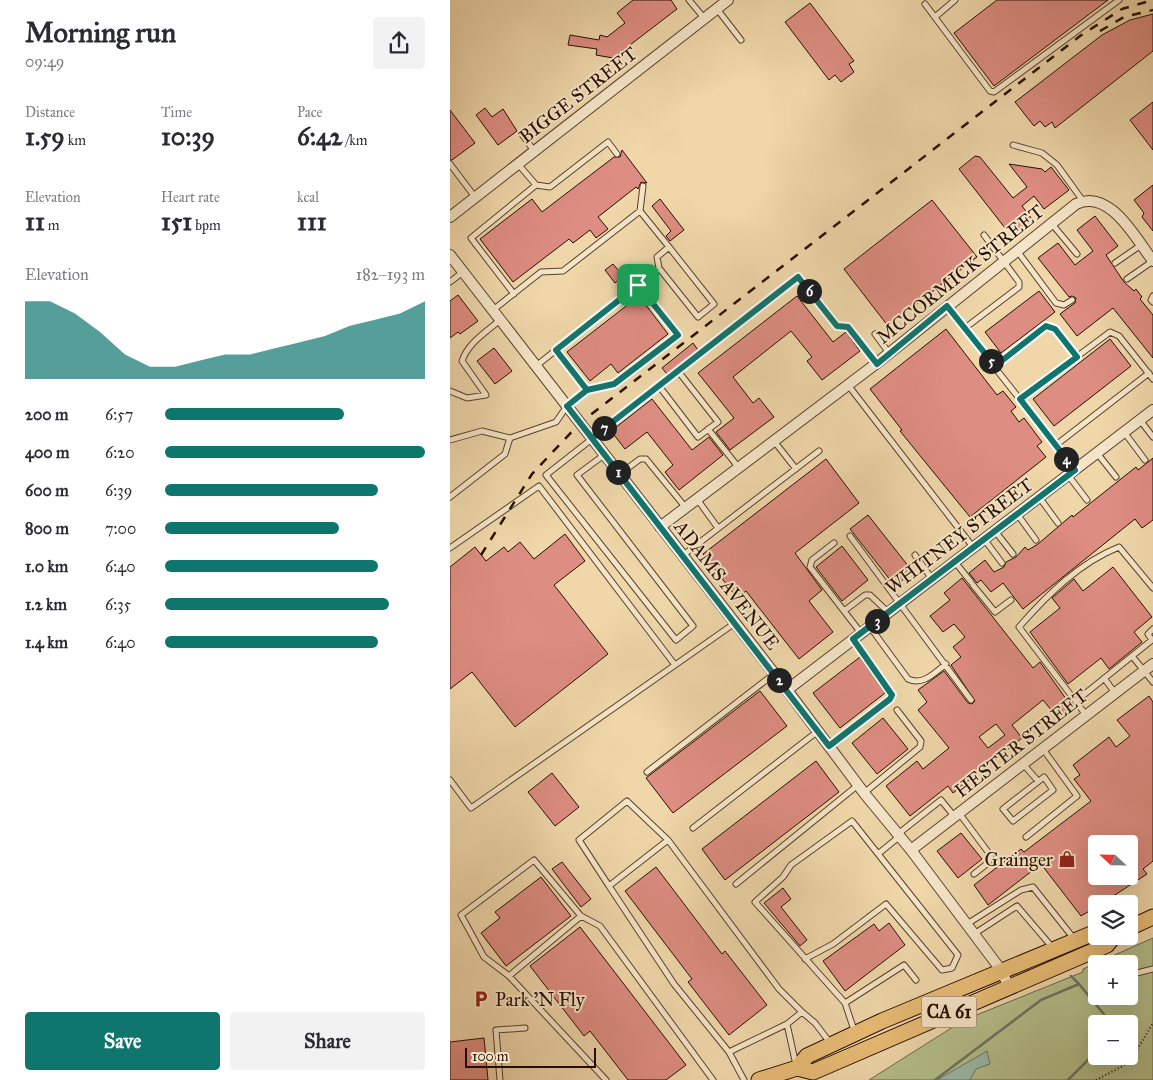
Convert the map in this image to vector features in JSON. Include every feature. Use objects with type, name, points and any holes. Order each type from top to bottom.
[{"type":"main road","points":[[1138,924],[1153,917]]},
{"type":"main road","name":"CA 61","points":[[797,1068],[807,1056],[855,1034],[1001,970],[1088,935]]},
{"type":"main road","name":"CA 61","points":[[1096,955],[1107,945]]},
{"type":"main road","name":"CA 61","points":[[759,1080],[797,1068],[813,1072],[1009,987],[1088,960]]},
{"type":"street","name":"BIGGE STREET","points":[[451,214],[476,197],[728,0]]},
{"type":"street","points":[[1083,201],[1094,201],[1107,206],[1116,213],[1153,261]]},
{"type":"street","name":"MCCORMICK STREET","points":[[660,527],[877,364],[947,306],[1083,201]]},
{"type":"street","name":"ADAMS AVENUE","points":[[450,255],[787,690],[861,789],[911,850],[1001,970],[1009,987]]},
{"type":"street","name":"WHITNEY STREET","points":[[787,690],[1153,410]]},
{"type":"street","name":"HESTER STREET","points":[[911,850],[1153,664]]},
{"type":"lane","points":[[689,0],[704,18]]},
{"type":"lane","points":[[935,18],[955,0]]},
{"type":"lane","points":[[925,4],[990,91],[994,92],[1119,0]]},
{"type":"lane","points":[[716,9],[741,40]]},
{"type":"lane","points":[[522,134],[534,152]]},
{"type":"lane","points":[[518,164],[536,184],[550,187],[608,142],[617,154]]},
{"type":"lane","points":[[1013,145],[1042,153],[1056,165],[1083,201]]},
{"type":"lane","points":[[450,164],[476,197]]},
{"type":"lane","points":[[514,294],[471,238],[536,184]]},
{"type":"lane","points":[[493,310],[541,272],[563,271],[640,212],[643,186]]},
{"type":"lane","points":[[640,212],[669,247],[714,304],[698,316],[659,268],[657,257],[669,247]]},
{"type":"lane","points":[[1052,224],[1077,254]]},
{"type":"lane","points":[[965,328],[1018,289],[1019,282],[984,235]]},
{"type":"lane","points":[[1116,264],[1141,246]]},
{"type":"lane","points":[[1018,252],[1056,303],[1064,305],[1072,300]]},
{"type":"lane","points":[[1127,279],[1153,261]]},
{"type":"lane","points":[[536,366],[659,268]]},
{"type":"lane","points":[[450,282],[463,272]]},
{"type":"lane","points":[[604,454],[577,475],[693,626],[676,640],[546,475],[798,277],[837,326],[848,327],[877,364]]},
{"type":"lane","points":[[450,440],[482,431],[510,438],[556,422],[567,406],[587,390],[614,384],[678,335],[638,285]]},
{"type":"lane","points":[[1153,296],[1153,302]]},
{"type":"lane","points":[[947,306],[1056,445],[1087,500]]},
{"type":"lane","points":[[450,391],[467,398],[486,395],[462,361],[466,351],[473,343],[500,320]]},
{"type":"lane","points":[[995,366],[1046,326],[1055,329],[1077,357]]},
{"type":"lane","points":[[1020,399],[1110,332],[1114,333],[1153,378]]},
{"type":"lane","points":[[875,334],[890,353]]},
{"type":"lane","points":[[556,350],[587,390]]},
{"type":"lane","points":[[658,386],[698,437],[718,422],[678,371]]},
{"type":"lane","points":[[1056,445],[1149,373]]},
{"type":"lane","points":[[848,385],[973,547]]},
{"type":"lane","points":[[1140,420],[1153,438]]},
{"type":"lane","points":[[708,429],[739,468]]},
{"type":"lane","points":[[1124,432],[1145,460]]},
{"type":"lane","points":[[450,497],[505,454],[510,438]]},
{"type":"lane","points":[[774,441],[796,469]]},
{"type":"lane","points":[[682,556],[819,451]]},
{"type":"lane","points":[[1097,453],[1116,477]]},
{"type":"lane","points":[[619,474],[640,459],[646,459],[686,508]]},
{"type":"lane","points":[[450,548],[539,486],[675,665]]},
{"type":"lane","points":[[1039,497],[1058,522]]},
{"type":"lane","points":[[697,499],[718,528]]},
{"type":"lane","points":[[1017,514],[1036,540]]},
{"type":"lane","points":[[995,530],[1013,554]]},
{"type":"lane","points":[[850,536],[901,602],[971,700]]},
{"type":"lane","points":[[984,539],[1002,563]]},
{"type":"lane","points":[[834,543],[812,560],[810,567],[861,633],[908,679],[914,682],[925,680],[946,664]]},
{"type":"lane","points":[[1086,715],[1019,627],[1047,595],[1103,553],[1119,547],[1153,588]]},
{"type":"lane","points":[[915,555],[932,579]]},
{"type":"lane","points":[[954,562],[995,612],[1010,600]]},
{"type":"lane","points":[[844,611],[865,595],[870,595],[888,612]]},
{"type":"lane","points":[[450,780],[471,808],[735,623]]},
{"type":"lane","points":[[1076,701],[1153,640],[1148,634],[1153,629]]},
{"type":"lane","points":[[829,746],[890,699],[892,695],[861,633]]},
{"type":"lane","points":[[1132,656],[1153,682]]},
{"type":"lane","points":[[647,772],[774,674]]},
{"type":"lane","points":[[1104,678],[1115,693]]},
{"type":"lane","points":[[736,884],[861,789],[920,747],[921,741],[897,710]]},
{"type":"lane","points":[[693,828],[818,731]]},
{"type":"lane","points":[[1026,837],[1077,796],[1043,748]]},
{"type":"lane","points":[[1023,764],[1038,781]]},
{"type":"lane","points":[[1044,777],[1053,790],[1012,821],[1004,809],[1038,781],[1044,777]]},
{"type":"lane","points":[[878,854],[941,800],[957,815],[991,856],[988,863],[974,874]]},
{"type":"lane","points":[[744,1080],[729,1052],[674,984],[579,840],[627,801],[668,840],[779,989],[815,1023],[831,1045]]},
{"type":"lane","points":[[805,959],[833,944],[886,904],[942,970],[952,968],[958,956],[852,821],[791,865],[783,876],[755,902],[805,959],[845,1003],[855,1034]]},
{"type":"lane","points":[[609,886],[668,840]]},
{"type":"lane","points":[[606,1080],[509,976],[484,957],[461,915],[534,860],[581,916],[600,926],[714,1080]]},
{"type":"lane","points":[[966,924],[1021,890],[1033,887],[1075,940]]},
{"type":"lane","points":[[974,934],[1017,906],[1053,949]]},
{"type":"lane","points":[[509,976],[581,916]]},
{"type":"lane","points":[[845,1003],[904,965],[916,980]]},
{"type":"lane","points":[[1138,973],[1153,969]]},
{"type":"lane","points":[[729,1052],[787,1024],[802,1012]]},
{"type":"lane","points":[[787,1024],[797,1068]]},
{"type":"lane","points":[[500,1080],[496,1030],[525,1028]]},
{"type":"path","points":[[1096,1080],[1123,1066],[1134,1055],[1153,1024]]},
{"type":"green space","points":[[1153,938],[1153,1080],[869,1080],[964,1020],[1083,972],[1083,969],[1088,967],[1088,1005],[1138,1005],[1138,955],[1115,955]]},
{"type":"shaded area","points":[[987,1051],[990,1064],[976,1069],[970,1080],[937,1080]]},
{"type":"building","points":[[633,0],[671,0],[677,9],[613,58],[596,55],[597,49],[568,45],[570,35],[599,40],[600,35],[607,37],[625,23],[617,13]]},
{"type":"building","points":[[997,0],[1108,0],[994,86],[954,33]]},
{"type":"building","points":[[810,3],[854,61],[849,64],[854,72],[841,82],[835,75],[829,80],[785,22]]},
{"type":"building","points":[[1153,14],[1153,51],[1055,128],[1052,122],[1045,127],[1040,121],[1034,126],[1015,102],[1102,35],[1130,20]]},
{"type":"building","points":[[1153,102],[1153,150],[1130,120]]},
{"type":"building","points":[[485,108],[492,117],[503,109],[517,131],[498,145],[476,115]]},
{"type":"building","points":[[450,110],[475,143],[452,160],[450,160]]},
{"type":"building","points":[[622,150],[647,183],[641,182],[638,189],[636,187],[598,217],[608,229],[596,238],[590,230],[573,243],[569,239],[513,282],[480,239],[532,199],[542,212],[614,157],[620,157]]},
{"type":"building","points":[[975,156],[980,157],[1013,198],[1027,187],[1009,164],[1042,169],[1045,172],[1051,167],[1069,190],[1044,209],[1034,196],[1022,206],[1032,219],[1013,234],[1007,226],[1005,228],[959,169]]},
{"type":"building","points":[[1153,185],[1153,231],[1142,217],[1144,213],[1134,200]]},
{"type":"building","points":[[660,199],[684,230],[670,241],[666,236],[671,231],[652,206]]},
{"type":"building","points":[[932,200],[977,257],[888,326],[844,269]]},
{"type":"building","points":[[1095,216],[1118,246],[1106,255],[1124,282],[1134,291],[1136,289],[1142,297],[1140,299],[1153,315],[1153,358],[1113,308],[1077,336],[1060,314],[1075,303],[1076,298],[1069,297],[1038,258],[1058,243],[1075,265],[1093,251],[1077,230]]},
{"type":"building","points":[[613,264],[623,276],[615,283],[605,270]]},
{"type":"building","points":[[1039,291],[1055,312],[1001,353],[985,332]]},
{"type":"building","points":[[458,295],[478,321],[460,334],[458,332],[450,338],[450,301]]},
{"type":"building","points":[[639,296],[668,334],[618,373],[611,364],[590,381],[567,352]]},
{"type":"building","points":[[797,296],[833,342],[846,332],[860,351],[822,380],[807,361],[812,357],[791,331],[733,377],[753,403],[759,398],[774,417],[730,450],[716,432],[734,418],[698,373]]},
{"type":"building","points":[[946,329],[997,395],[1003,391],[1016,407],[1011,411],[1019,422],[1024,418],[1042,442],[1037,446],[1046,457],[970,517],[900,431],[902,430],[870,389]]},
{"type":"building","points":[[1110,339],[1131,366],[1054,426],[1033,399]]},
{"type":"building","points":[[693,343],[698,350],[667,374],[662,368]]},
{"type":"building","points":[[494,348],[512,371],[495,384],[477,361]]},
{"type":"building","points":[[652,399],[692,450],[709,437],[723,455],[679,490],[665,472],[673,465],[647,432],[625,449],[611,431]]},
{"type":"building","points":[[1153,458],[1153,520],[1142,528],[1135,519],[1023,609],[1003,583],[991,592],[981,580],[977,583],[969,573],[985,560],[994,572],[1004,567],[1006,562],[1016,557],[1025,547],[1028,550],[1038,544],[1072,515],[1073,517],[1136,467],[1138,470]]},
{"type":"building","points":[[826,459],[859,503],[795,553],[822,590],[809,601],[833,632],[799,659],[746,591],[737,598],[703,554]]},
{"type":"building","points":[[868,515],[913,572],[895,586],[850,529]]},
{"type":"building","points":[[565,534],[585,561],[554,585],[608,654],[515,727],[472,672],[450,689],[450,567],[475,547],[486,561],[504,547],[508,552],[520,542],[534,559]]},
{"type":"building","points":[[842,546],[868,580],[842,601],[816,567]]},
{"type":"building","points":[[1113,567],[1152,617],[1134,632],[1142,642],[1109,669],[1101,658],[1068,684],[1030,632],[1060,608],[1052,598],[1074,579],[1083,591]]},
{"type":"building","points":[[962,578],[1033,668],[1040,662],[1071,706],[1057,717],[1043,700],[1012,725],[1022,738],[953,793],[948,786],[910,816],[886,786],[917,761],[923,769],[949,748],[918,710],[927,702],[918,690],[944,671],[968,703],[972,704],[975,701],[951,665],[961,657],[953,647],[965,637],[954,624],[943,632],[930,616],[950,600],[944,593]],"holes":[[[996,724],[1005,735],[988,748],[979,737]]]},
{"type":"building","points":[[860,657],[885,693],[840,728],[813,693]]},
{"type":"building","points":[[760,691],[787,726],[673,813],[646,778]]},
{"type":"building","points":[[1149,696],[1153,702],[1153,861],[1143,869],[1147,874],[1138,880],[1138,835],[1088,835],[1088,885],[1130,885],[1115,895],[1088,895],[1088,912],[1081,916],[1041,864],[988,905],[974,885],[1021,849],[1024,852],[1091,801],[1074,779],[1080,775],[1073,765],[1109,737],[1116,747],[1130,736],[1117,720]]},
{"type":"building","points":[[883,718],[908,749],[877,774],[852,743]]},
{"type":"building","points":[[816,761],[839,792],[725,880],[702,849]]},
{"type":"building","points":[[552,773],[579,807],[555,826],[528,792]]},
{"type":"building","points":[[961,833],[982,859],[958,878],[937,851]]},
{"type":"building","points":[[562,862],[591,899],[581,907],[552,869]]},
{"type":"building","points":[[656,867],[722,954],[725,951],[767,1005],[729,1035],[688,982],[692,979],[625,891]]},
{"type":"building","points":[[541,877],[571,916],[506,966],[481,933],[500,918],[495,912]]},
{"type":"building","points":[[783,888],[791,899],[781,907],[807,940],[800,946],[764,903]]},
{"type":"building","points":[[889,923],[905,945],[845,991],[823,961],[874,924],[879,931]]},
{"type":"building","points":[[580,927],[686,1065],[666,1080],[628,1080],[590,1031],[584,1036],[530,966]]},
{"type":"building","points":[[484,1038],[488,1080],[450,1080],[450,1042]]},
{"type":"waterway","points":[[1071,976],[1079,984]]},
{"type":"waterway","points":[[935,1080],[1041,1000],[1079,984],[1105,1015]]},
{"type":"waterway","points":[[1068,1080],[1088,1060]]},
{"type":"railway","points":[[481,555],[532,474],[580,423],[1080,36],[1122,9],[1153,0]]},
{"type":"railway","points":[[1100,31],[1124,17],[1153,10]]},
{"type":"place","name":"Grainger","points":[[1067,859]]},
{"type":"place","name":"Park 'N Fly","points":[[481,999]]},
{"type":"route","points":[[638,285],[556,350],[587,390],[567,406],[829,746],[890,699],[892,695],[892,692],[853,639],[1075,470],[1020,399],[1077,357],[1055,329],[1046,326],[995,366],[947,306],[877,364],[848,327],[837,326],[798,277],[592,438],[567,406],[587,390],[614,384],[678,335],[638,285]]}]
